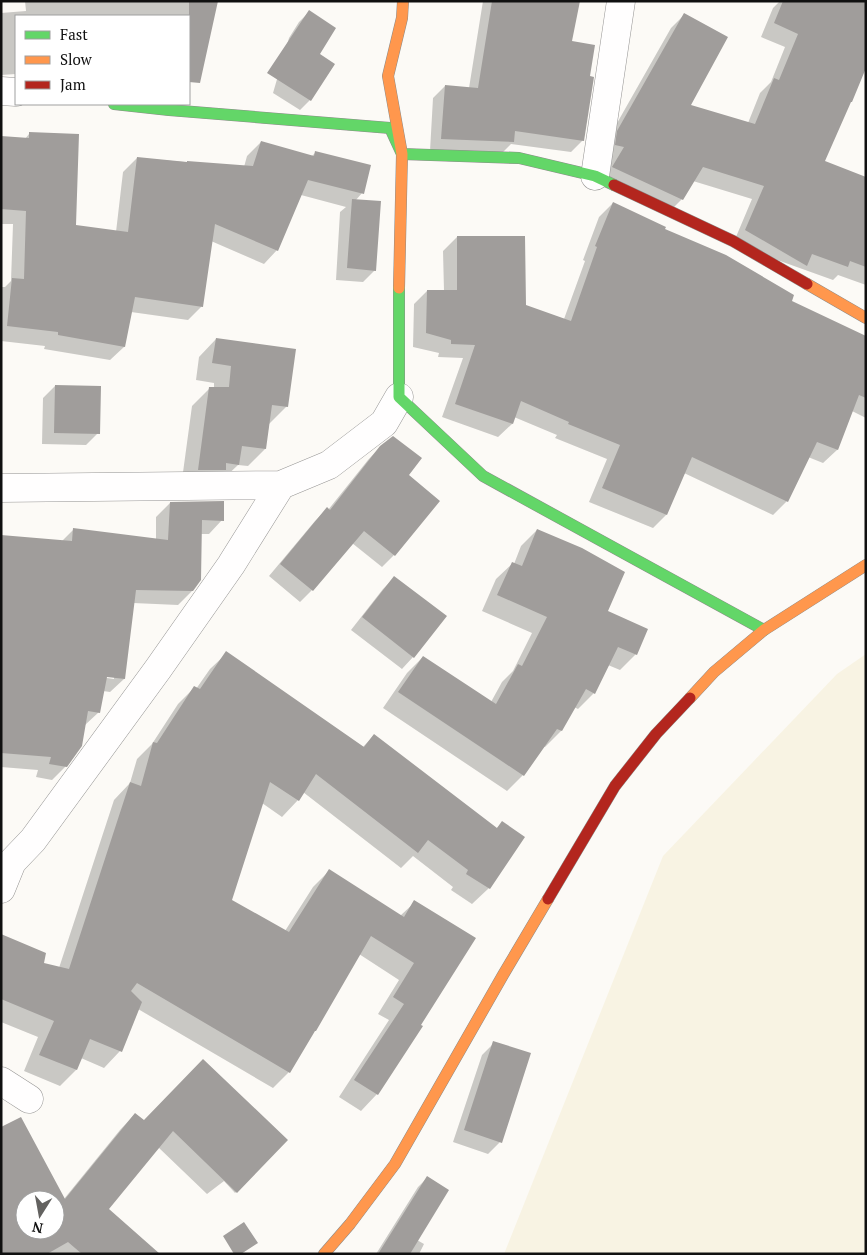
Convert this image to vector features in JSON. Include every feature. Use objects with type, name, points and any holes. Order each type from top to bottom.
[{"type":"street","points":[[1,488],[281,485],[329,466],[384,423],[399,397],[402,154],[388,76],[402,18],[403,1]]},
{"type":"street","points":[[595,176],[620,1]]},
{"type":"street","points":[[1,91],[15,92]]},
{"type":"street","points":[[123,105],[390,128],[402,154]]},
{"type":"street","points":[[402,154],[519,158],[595,176],[733,241],[866,318]]},
{"type":"street","points":[[399,397],[483,476],[764,630]]},
{"type":"street","points":[[1,889],[12,862],[33,840],[158,669],[231,565],[281,485]]},
{"type":"street","points":[[324,1254],[350,1224],[395,1164],[503,975],[615,786],[656,734],[714,672],[764,630],[866,564]]},
{"type":"street","points":[[1,1081],[29,1099]]},
{"type":"shaded area","points":[[866,654],[866,1254],[504,1254],[663,856],[837,674]]},
{"type":"building","points":[[189,1],[218,1],[200,83],[190,82]]},
{"type":"building","points":[[492,1],[580,1],[572,41],[595,45],[590,76],[594,77],[584,141],[515,131],[514,142],[441,139],[445,85],[478,88]]},
{"type":"building","points":[[783,1],[866,1],[866,68],[825,161],[866,177],[866,267],[850,261],[848,267],[812,254],[807,266],[745,230],[764,186],[703,167],[683,200],[612,167],[624,147],[615,145],[617,131],[684,13],[728,37],[691,105],[755,124],[774,78],[779,80],[798,34],[774,23]]},
{"type":"building","points":[[309,10],[336,28],[320,54],[335,64],[311,101],[267,73]]},
{"type":"building","points":[[29,132],[79,134],[76,225],[128,232],[137,157],[253,166],[261,141],[314,156],[315,151],[371,165],[364,194],[308,180],[278,251],[215,224],[203,307],[135,297],[125,347],[58,335],[58,332],[7,326],[12,278],[24,279],[26,211],[1,209],[1,136],[29,138]]},
{"type":"building","points":[[352,199],[381,201],[376,271],[347,268]]},
{"type":"building","points":[[613,202],[666,227],[665,229],[726,255],[794,295],[792,301],[866,336],[866,398],[859,395],[838,450],[817,442],[788,502],[692,457],[667,515],[602,488],[620,445],[568,424],[569,422],[521,401],[513,424],[455,404],[475,345],[451,344],[451,340],[426,333],[427,290],[457,290],[457,236],[525,236],[526,305],[571,321],[597,247],[595,246]]},
{"type":"building","points":[[216,338],[296,349],[288,407],[272,405],[266,449],[242,446],[239,465],[226,463],[226,470],[198,470],[209,387],[229,387],[231,366],[212,363]]},
{"type":"building","points":[[55,385],[101,386],[100,434],[54,433]]},
{"type":"building","points":[[393,436],[422,458],[409,475],[440,501],[395,556],[364,531],[313,591],[280,564],[327,507],[330,510],[380,446]]},
{"type":"building","points":[[224,501],[224,521],[202,520],[201,580],[193,591],[136,590],[125,679],[107,677],[100,713],[88,711],[82,746],[67,767],[49,764],[51,757],[1,753],[1,535],[72,541],[73,528],[168,540],[170,502]]},
{"type":"building","points":[[537,529],[582,548],[625,572],[608,611],[648,629],[637,655],[618,647],[595,694],[586,689],[562,731],[557,729],[524,776],[398,692],[423,656],[496,704],[518,664],[522,666],[547,617],[497,595],[512,562],[522,566]]},
{"type":"building","points":[[394,576],[447,616],[414,658],[362,617]]},
{"type":"building","points":[[226,651],[364,747],[374,734],[497,828],[502,821],[525,837],[490,889],[466,874],[468,870],[428,840],[418,853],[316,774],[299,801],[270,782],[232,900],[289,932],[329,869],[404,917],[414,900],[476,938],[421,1025],[423,1026],[378,1095],[354,1080],[404,1004],[393,997],[414,963],[371,936],[290,1073],[137,983],[131,991],[142,1002],[122,1052],[90,1039],[77,1070],[39,1055],[54,1021],[1,999],[1,934],[46,953],[44,963],[69,969],[130,782],[141,786],[153,742],[157,743],[194,686],[200,689]]},
{"type":"building","points":[[493,1041],[531,1053],[502,1143],[464,1130]]},
{"type":"building","points":[[203,1059],[288,1140],[237,1193],[173,1131],[109,1209],[160,1254],[82,1254],[68,1242],[47,1254],[1,1254],[1,1127],[21,1117],[60,1190],[15,1190],[15,1240],[65,1240],[65,1199],[135,1113],[144,1120]]},
{"type":"building","points":[[427,1176],[449,1190],[410,1254],[378,1254]]},
{"type":"building","points":[[244,1222],[258,1243],[241,1254],[234,1254],[223,1236]]},
{"type":"traffic: fast","points":[[123,105],[390,128],[402,154],[519,158],[595,176],[614,185]]},
{"type":"traffic: fast","points":[[399,288],[399,397],[483,476],[764,630]]},
{"type":"traffic: slow","points":[[399,288],[402,154],[388,76],[402,18],[403,1]]},
{"type":"traffic: slow","points":[[807,284],[866,318]]},
{"type":"traffic: slow","points":[[690,698],[714,672],[764,630],[866,565]]},
{"type":"traffic: slow","points":[[324,1254],[350,1224],[395,1164],[548,899]]},
{"type":"traffic: jam","points":[[614,185],[733,241],[807,284]]},
{"type":"traffic: jam","points":[[548,899],[615,786],[656,734],[690,698]]}]
